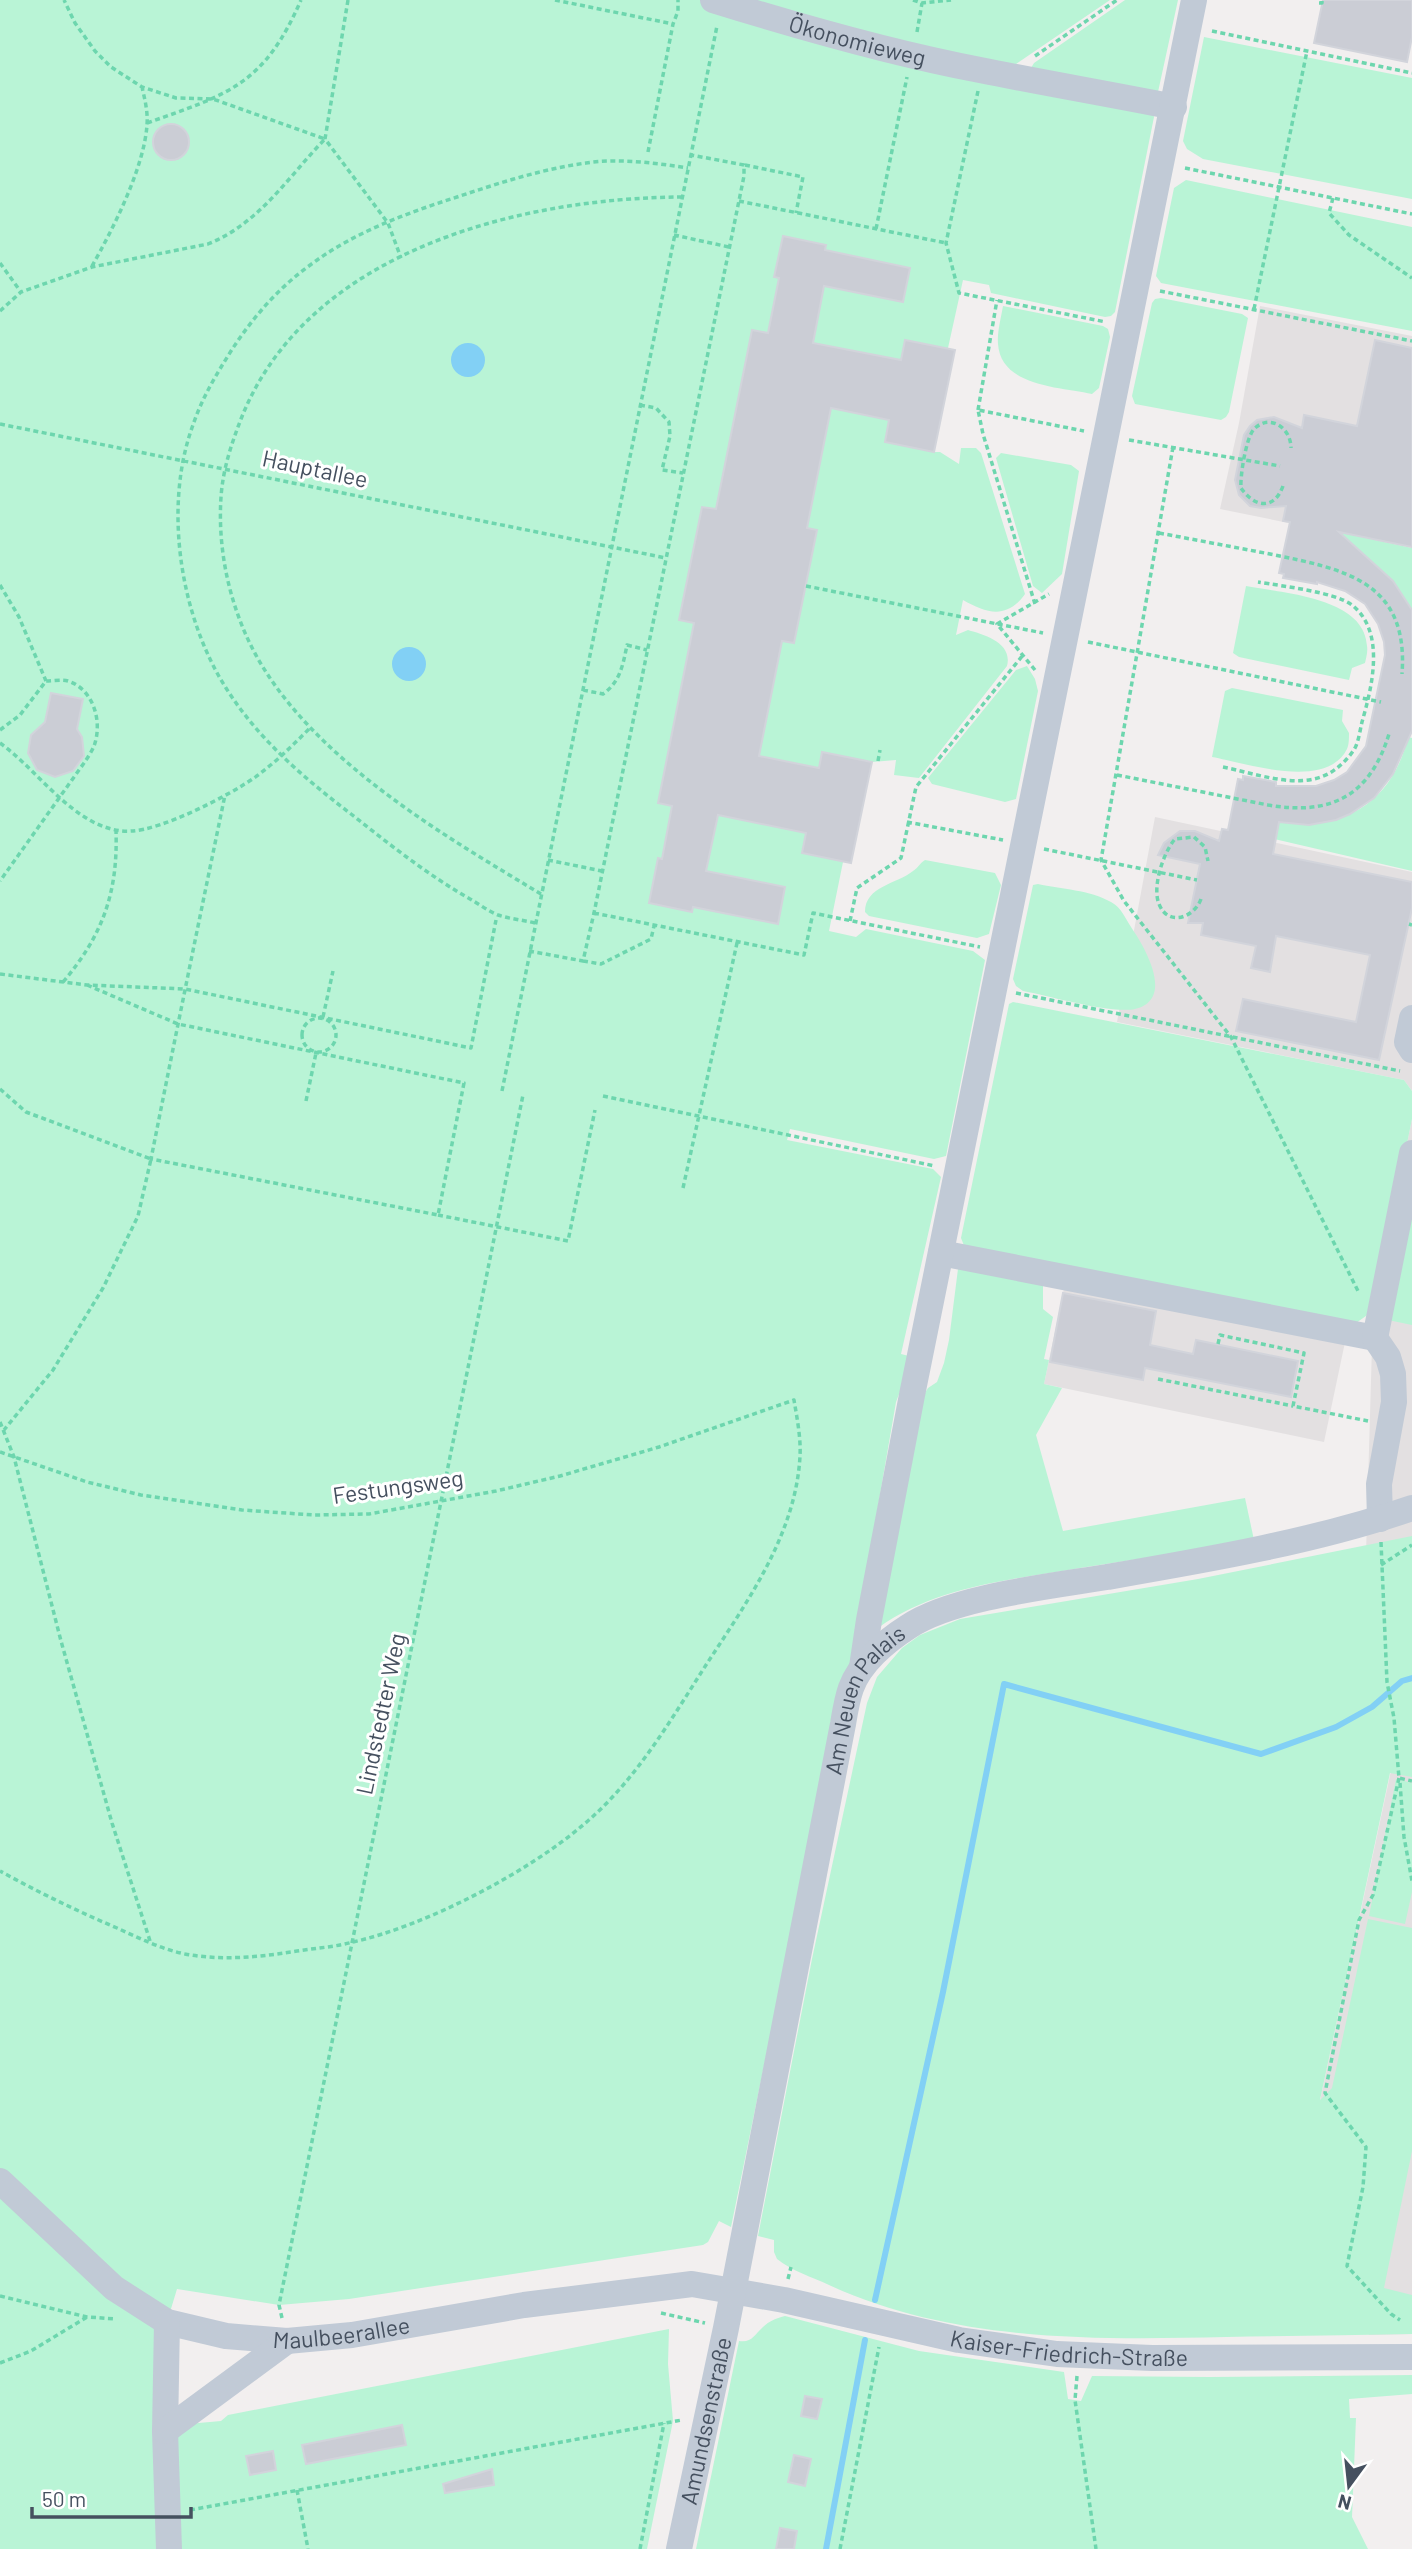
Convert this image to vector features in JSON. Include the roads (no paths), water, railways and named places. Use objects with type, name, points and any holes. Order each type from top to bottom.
[{"type":"street","points":[[862,1667],[879,1567],[957,1171],[1194,0]]},
{"type":"street","name":"Ökonomieweg","points":[[732,5],[806,28],[912,55],[1174,107]]},
{"type":"street","points":[[1412,1018],[1407,1042],[1412,1050]]},
{"type":"street","points":[[1375,1338],[1412,1153]]},
{"type":"street","points":[[941,1253],[1375,1338],[1388,1357],[1393,1374],[1394,1402],[1379,1484],[1380,1519]]},
{"type":"street","name":"Am Neuen Palais","points":[[732,2291],[843,1724],[851,1688],[862,1667],[910,1625],[956,1606],[1061,1584],[1194,1562],[1380,1519],[1412,1508]]},
{"type":"street","name":"Maulbeerallee","points":[[0,2181],[114,2288],[167,2322],[226,2336],[287,2341],[352,2335],[524,2305],[692,2284],[732,2291]]},
{"type":"street","name":"Kaiser-Friedrich-Straße","points":[[732,2291],[1009,2348],[1080,2356],[1412,2357]]},
{"type":"street","name":"Amundsenstraße","points":[[679,2549],[708,2419],[732,2291]]},
{"type":"street","points":[[167,2322],[165,2431],[169,2549]]},
{"type":"street","points":[[165,2431],[287,2341]]},
{"type":"water","points":[[468,343],[480,348],[485,360],[480,372],[468,377],[456,372],[451,360],[456,348]]},
{"type":"water","points":[[409,647],[421,652],[426,664],[421,676],[409,681],[397,676],[392,664],[397,652]]},
{"type":"waterway","points":[[875,2300],[943,1992],[1004,1684],[1261,1754],[1336,1727],[1372,1707],[1402,1681],[1412,1678]]},
{"type":"waterway","points":[[826,2549],[865,2340]]}]
